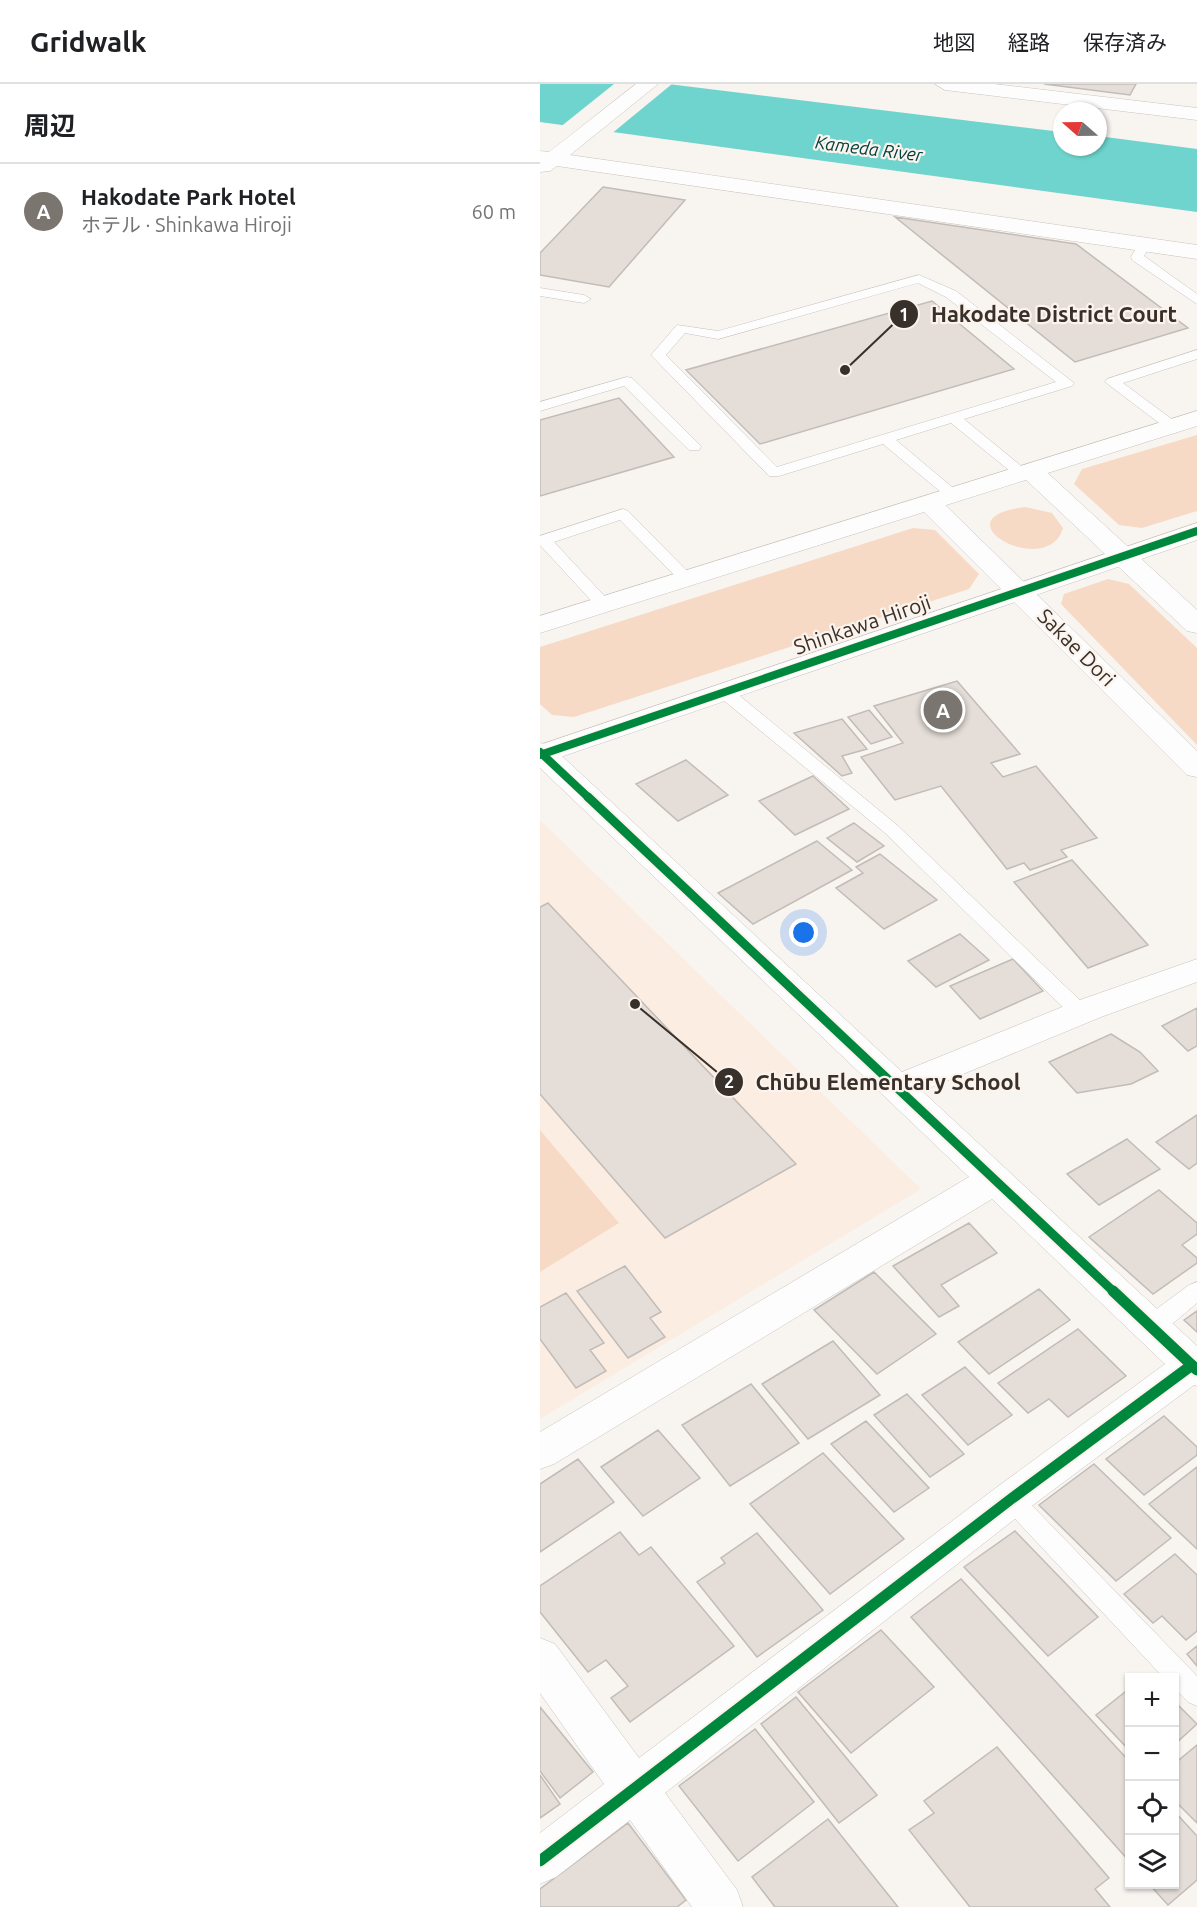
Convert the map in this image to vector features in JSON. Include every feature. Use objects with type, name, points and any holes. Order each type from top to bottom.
[{"type":"street","points":[[544,162],[588,133],[648,84]]},
{"type":"street","points":[[945,84],[1197,114]]},
{"type":"street","points":[[544,162],[1197,252]]},
{"type":"street","points":[[540,625],[1197,418]]},
{"type":"street","points":[[1026,472],[1124,555],[1197,625]]},
{"type":"street","name":"Sakae Dori","points":[[941,499],[1019,590],[1197,768]]},
{"type":"street","name":"Shinkawa Hiroji","points":[[541,754],[1197,531]]},
{"type":"street","points":[[540,1861],[1011,1499],[1194,1367],[541,754]]},
{"type":"street","points":[[898,1087],[1081,1012],[1197,970]]},
{"type":"street","points":[[540,1452],[994,1180]]},
{"type":"street","points":[[540,1658],[720,1907]]},
{"type":"lane","points":[[1145,244],[1137,257],[1197,300]]},
{"type":"lane","points":[[919,279],[951,294],[1067,383],[953,418],[774,473],[658,355],[682,328],[718,335],[919,279]]},
{"type":"lane","points":[[540,292],[584,299]]},
{"type":"lane","points":[[1172,426],[1112,382],[1197,354]]},
{"type":"lane","points":[[540,407],[627,381],[694,447]]},
{"type":"lane","points":[[953,418],[1026,472]]},
{"type":"lane","points":[[885,438],[941,499]]},
{"type":"lane","points":[[604,605],[542,541],[623,514],[687,579]]},
{"type":"lane","points":[[723,691],[891,829],[1081,1012]]},
{"type":"lane","points":[[1151,1325],[1197,1291]]},
{"type":"lane","points":[[1011,1499],[1197,1694]]},
{"type":"shaded area","points":[[1197,435],[1197,511],[1142,528],[1119,525],[1074,484],[1082,469]]},
{"type":"shaded area","points":[[1025,507],[1052,513],[1063,528],[1053,543],[1038,549],[1020,548],[1004,542],[993,532],[990,522],[1000,513]]},
{"type":"shaded area","points":[[913,528],[935,530],[979,574],[969,589],[574,717],[552,715],[540,704],[540,647]]},
{"type":"shaded area","points":[[1108,579],[1129,584],[1197,648],[1197,745],[1061,604],[1064,594]]},
{"type":"shaded area","points":[[540,820],[921,1189],[540,1419]]},
{"type":"shaded area","points":[[540,1130],[619,1223],[540,1272]]},
{"type":"water","name":"Kameda River","points":[[540,84],[668,84],[1053,131],[1053,156],[1107,156],[1107,137],[1197,149],[1197,212],[540,122]]},
{"type":"pier","points":[[614,84],[672,84],[610,135],[559,128]]},
{"type":"building","points":[[1044,84],[1136,84],[1130,95]]},
{"type":"building","points":[[603,187],[685,200],[609,287],[540,275],[540,253]]},
{"type":"building","points":[[895,217],[1076,244],[1188,328],[1075,362]]},
{"type":"building","points":[[932,301],[1014,369],[760,444],[686,370]]},
{"type":"building","points":[[619,398],[674,457],[540,496],[540,420]]},
{"type":"building","points":[[957,681],[1020,754],[991,763],[1003,777],[1036,766],[1097,838],[1061,850],[1067,857],[1030,870],[1024,863],[1007,869],[941,786],[895,800],[861,757],[903,743],[874,706]]},
{"type":"building","points":[[869,710],[892,737],[871,744],[848,717]]},
{"type":"building","points":[[842,719],[867,749],[842,756],[852,773],[842,776],[794,733]]},
{"type":"building","points":[[686,760],[728,795],[678,821],[636,784]]},
{"type":"building","points":[[813,776],[849,809],[795,835],[759,801]]},
{"type":"building","points":[[854,823],[884,846],[857,862],[827,838]]},
{"type":"building","points":[[817,841],[852,870],[753,924],[718,893]]},
{"type":"building","points":[[880,854],[937,900],[884,929],[836,888],[863,873],[856,867]]},
{"type":"building","points":[[1072,860],[1148,945],[1088,968],[1014,882]]},
{"type":"building","points":[[548,903],[796,1164],[665,1238],[540,1094],[540,907]]},
{"type":"building","points":[[960,934],[989,960],[936,987],[908,961]]},
{"type":"building","points":[[1013,959],[1043,991],[980,1019],[950,986]]},
{"type":"building","points":[[1197,1008],[1197,1046],[1188,1051],[1162,1026]]},
{"type":"building","points":[[1111,1034],[1140,1052],[1158,1071],[1131,1084],[1077,1093],[1049,1062]]},
{"type":"building","points":[[1197,1115],[1197,1163],[1189,1169],[1156,1142]]},
{"type":"building","points":[[1127,1139],[1160,1169],[1099,1205],[1067,1174]]},
{"type":"building","points":[[1159,1190],[1197,1223],[1197,1234],[1182,1245],[1197,1258],[1197,1263],[1153,1294],[1089,1237]]},
{"type":"building","points":[[969,1223],[997,1253],[941,1285],[959,1306],[939,1317],[893,1266]]},
{"type":"building","points":[[625,1266],[661,1312],[650,1318],[665,1337],[628,1358],[577,1291]]},
{"type":"building","points":[[874,1272],[936,1334],[877,1374],[814,1310]]},
{"type":"building","points":[[1039,1289],[1070,1320],[989,1374],[958,1342]]},
{"type":"building","points":[[566,1293],[604,1343],[590,1350],[606,1371],[576,1388],[540,1339],[540,1307]]},
{"type":"building","points":[[1197,1311],[1197,1332],[1184,1320]]},
{"type":"building","points":[[1078,1329],[1126,1376],[1068,1417],[1049,1399],[1028,1413],[998,1383]]},
{"type":"building","points":[[833,1341],[880,1395],[808,1439],[762,1384]]},
{"type":"building","points":[[965,1367],[1012,1415],[968,1445],[922,1395]]},
{"type":"building","points":[[751,1384],[799,1443],[730,1486],[682,1425]]},
{"type":"building","points":[[907,1394],[964,1454],[930,1477],[874,1415]]},
{"type":"building","points":[[1164,1416],[1197,1447],[1197,1455],[1144,1495],[1106,1459]]},
{"type":"building","points":[[866,1421],[929,1488],[894,1512],[831,1444]]},
{"type":"building","points":[[658,1430],[700,1478],[643,1516],[601,1467]]},
{"type":"building","points":[[823,1453],[904,1539],[830,1594],[750,1504]]},
{"type":"building","points":[[578,1459],[614,1502],[540,1552],[540,1484]]},
{"type":"building","points":[[1094,1464],[1171,1538],[1116,1581],[1039,1505]]},
{"type":"building","points":[[1197,1467],[1197,1549],[1149,1504]]},
{"type":"building","points":[[1015,1531],[1098,1617],[1048,1656],[964,1567]]},
{"type":"building","points":[[620,1532],[639,1555],[651,1547],[734,1646],[630,1722],[611,1698],[628,1686],[606,1660],[588,1672],[540,1612],[540,1586]]},
{"type":"building","points":[[757,1533],[823,1610],[757,1657],[697,1582],[725,1563],[721,1558]]},
{"type":"building","points":[[1175,1554],[1197,1575],[1197,1631],[1186,1640],[1162,1616],[1153,1623],[1124,1594]]},
{"type":"building","points":[[961,1579],[1125,1757],[1125,1856],[911,1617]]},
{"type":"building","points":[[881,1630],[934,1687],[851,1753],[798,1692]]},
{"type":"building","points":[[1197,1646],[1197,1666],[1187,1654]]},
{"type":"building","points":[[1125,1692],[1125,1746],[1096,1715]]},
{"type":"building","points":[[796,1697],[877,1795],[839,1823],[761,1724]]},
{"type":"building","points":[[1179,1706],[1197,1724],[1179,1740]]},
{"type":"building","points":[[540,1707],[593,1772],[560,1798],[540,1771]]},
{"type":"building","points":[[755,1729],[814,1802],[738,1861],[679,1786]]},
{"type":"building","points":[[1197,1745],[1197,1823],[1179,1805],[1179,1760]]},
{"type":"building","points":[[997,1747],[1109,1878],[1095,1889],[1110,1907],[970,1907],[909,1830],[934,1813],[924,1801]]},
{"type":"building","points":[[540,1775],[560,1804],[540,1818]]},
{"type":"building","points":[[1179,1816],[1197,1836],[1197,1880],[1168,1905],[1154,1889],[1179,1889]]},
{"type":"building","points":[[828,1819],[898,1907],[775,1907],[752,1877]]},
{"type":"building","points":[[628,1823],[686,1900],[677,1907],[540,1907],[540,1889]]},
{"type":"cycle path","points":[[540,755],[1197,531]]},
{"type":"cycle path","points":[[540,752],[1197,1370]]},
{"type":"cycle path","points":[[540,1861],[1011,1499],[1192,1365]]},
{"type":"place","name":"Hakodate District Court","points":[[845,370]]},
{"type":"place","name":"Hakodate Park Hotel","points":[[943,710]]},
{"type":"place","name":"Chūbu Elementary School","points":[[635,1004]]}]
